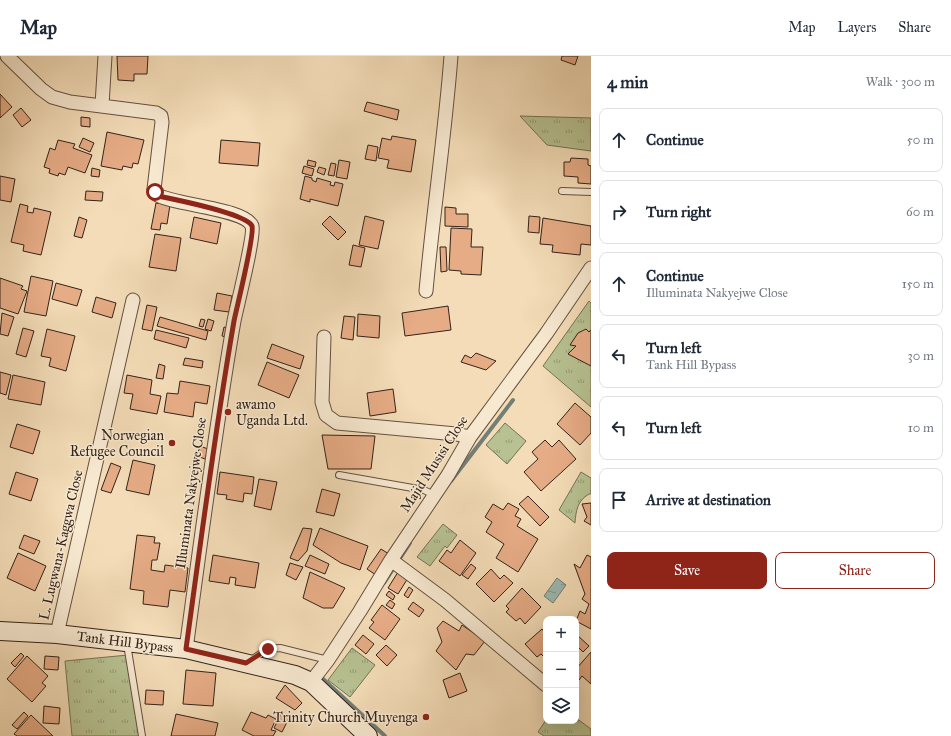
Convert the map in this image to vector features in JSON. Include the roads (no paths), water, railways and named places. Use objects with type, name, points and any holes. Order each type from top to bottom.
[{"type":"street","points":[[7,56],[41,90],[52,97],[70,102],[102,105],[105,56]]},
{"type":"street","points":[[426,291],[433,211],[447,111],[451,56]]},
{"type":"street","name":"Illuminata Nakyejwe Close","points":[[102,105],[156,113],[161,116],[162,122],[154,189],[156,194],[223,211],[249,222],[252,226],[251,241],[218,414],[186,649]]},
{"type":"street","name":"Majid Musisi Close","points":[[311,682],[328,660],[470,436],[546,334],[591,268]]},
{"type":"street","name":"L. Lugwana-Kaggwa Close","points":[[57,634],[133,300]]},
{"type":"street","points":[[324,337],[322,402],[326,415],[337,423],[470,436]]},
{"type":"street","points":[[391,560],[445,600],[543,682]]},
{"type":"street","name":"Tank Hill Bypass","points":[[0,631],[57,634],[186,649],[295,675],[311,682],[368,736]]},
{"type":"lane","points":[[562,191],[591,192]]},
{"type":"lane","points":[[339,475],[424,490],[434,495]]},
{"type":"lane","points":[[126,642],[142,736]]},
{"type":"lane","points":[[246,663],[268,649],[280,648],[328,660]]},
{"type":"water","points":[[557,578],[566,585],[553,603],[544,596]]},
{"type":"waterway","points":[[451,481],[513,400]]},
{"type":"waterway","points":[[384,583],[410,543]]},
{"type":"waterway","points":[[323,675],[321,677],[385,736]]},
{"type":"place","name":"awamo Uganda Ltd.","points":[[228,412]]},
{"type":"place","name":"Norwegian Refugee Council","points":[[172,443]]},
{"type":"place","name":"Trinity Church Muyenga","points":[[426,717]]}]
